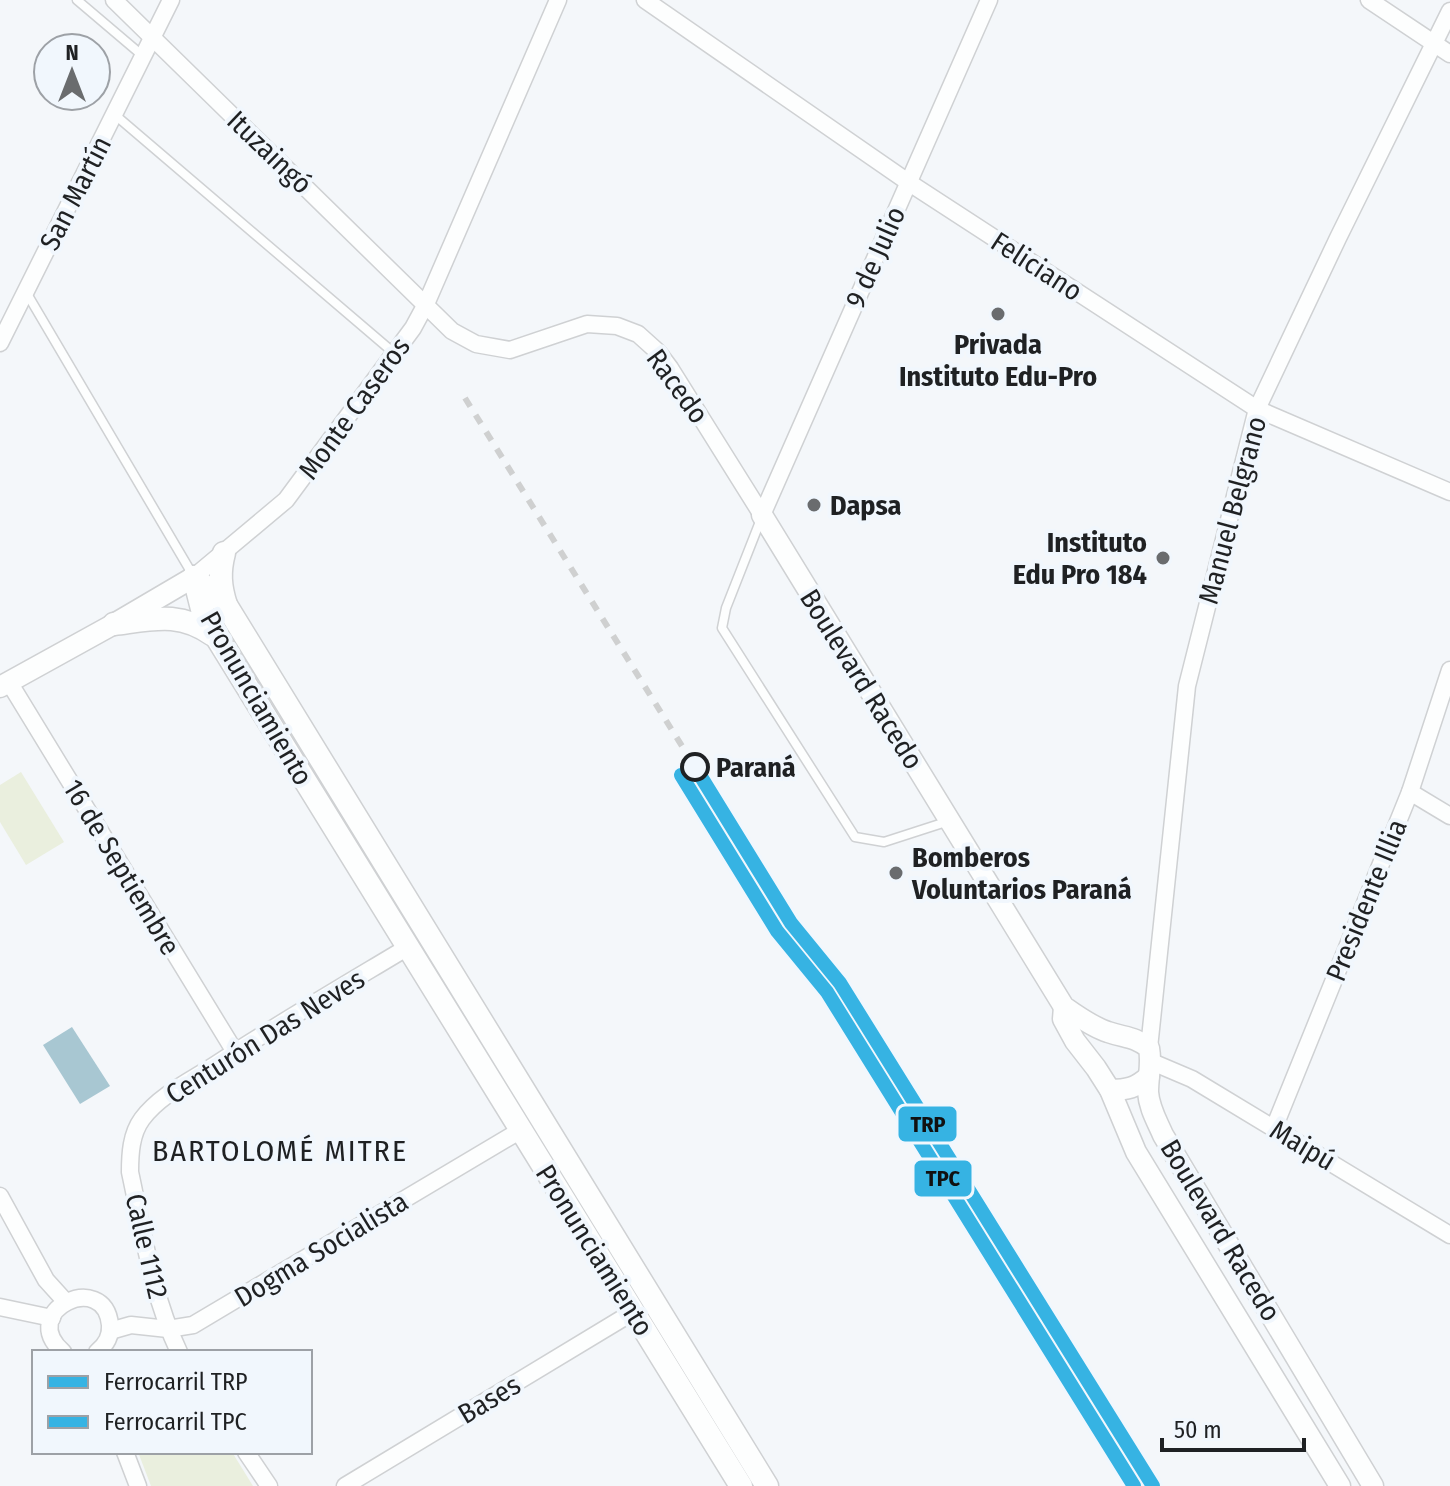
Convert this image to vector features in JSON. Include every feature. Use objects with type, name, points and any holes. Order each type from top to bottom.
[{"type":"main road","points":[[224,553],[220,580],[226,605]]},
{"type":"main road","name":"Pronunciamiento","points":[[194,577],[226,605],[767,1486]]},
{"type":"main road","name":"Pronunciamiento","points":[[194,577],[204,617],[741,1486]]},
{"type":"main road","points":[[114,624],[184,619],[218,638]]},
{"type":"street","name":"Ituzaingó","points":[[114,0],[426,304]]},
{"type":"street","name":"San Martín","points":[[0,343],[171,0]]},
{"type":"street","name":"Monte Caseros","points":[[4,684],[194,577],[286,500],[413,328],[558,0]]},
{"type":"street","name":"Feliciano","points":[[645,0],[908,182],[1257,409],[1450,492]]},
{"type":"street","name":"9 de Julio","points":[[762,515],[989,0]]},
{"type":"street","points":[[1369,0],[1450,54]]},
{"type":"street","name":"Manuel Belgrano","points":[[1150,1062],[1187,686],[1257,409],[1450,11]]},
{"type":"street","name":"Racedo","points":[[426,304],[452,331],[476,344],[510,350],[587,324],[617,326],[638,334],[670,368],[762,515]]},
{"type":"street","name":"Boulevard Racedo","points":[[762,515],[1064,1007],[1095,1027],[1137,1038],[1150,1062],[1148,1096],[1163,1135],[1373,1486]]},
{"type":"street","name":"Presidente Illia","points":[[1274,1128],[1410,792],[1450,670]]},
{"type":"street","name":"16 de Septiembre","points":[[4,684],[235,1052]]},
{"type":"street","points":[[1410,792],[1450,816]]},
{"type":"street","name":"Centurón Das Neves","points":[[133,1137],[140,1121],[161,1100],[408,947]]},
{"type":"street","name":"Boulevard Racedo","points":[[1064,1007],[1063,1019],[1110,1090],[1136,1152],[1340,1486]]},
{"type":"street","points":[[1096,1068],[1102,1045],[1123,1036]]},
{"type":"street","points":[[1110,1090],[1139,1086],[1150,1062]]},
{"type":"street","name":"Maipú","points":[[1150,1062],[1192,1079],[1450,1235]]},
{"type":"street","name":"Dogma Socialista","points":[[110,1331],[131,1325],[168,1329],[193,1325],[521,1130]]},
{"type":"street","name":"Calle 1112","points":[[133,1137],[130,1172],[158,1297],[178,1350]]},
{"type":"street","points":[[0,1196],[46,1280],[65,1301]]},
{"type":"street","points":[[61,1350],[52,1338],[52,1318],[65,1301],[74,1298],[93,1300],[107,1313],[110,1321],[108,1341],[99,1350]]},
{"type":"street","points":[[0,1307],[52,1318]]},
{"type":"street","name":"Bases","points":[[345,1486],[633,1312]]},
{"type":"street","points":[[126,1454],[138,1486]]},
{"type":"street","points":[[247,1454],[269,1486]]},
{"type":"lane","points":[[77,0],[143,56]]},
{"type":"lane","points":[[114,114],[394,353]]},
{"type":"lane","points":[[25,292],[194,577]]},
{"type":"lane","points":[[762,515],[726,608],[722,628],[855,837],[884,842],[949,821]]},
{"type":"green space","points":[[21,772],[64,842],[26,865],[0,822],[0,785]]},
{"type":"green space","points":[[139,1454],[233,1454],[253,1486],[151,1486]]},
{"type":"water","points":[[72,1027],[110,1086],[80,1104],[43,1045]]},
{"type":"railway","points":[[465,398],[695,767]]},
{"type":"rail line","name":"TRP","points":[[695,767],[791,923],[840,983],[1153,1486]]},
{"type":"rail line","name":"TPC","points":[[681,775],[777,931],[827,992],[1134,1486]]},
{"type":"place","name":"Privada Instituto Edu-Pro","points":[[998,314]]},
{"type":"place","name":"Dapsa","points":[[814,505]]},
{"type":"place","name":"Instituto Edu Pro 184","points":[[1163,558]]},
{"type":"place","name":"Paraná","points":[[695,767]]},
{"type":"place","name":"Bomberos Voluntarios Paraná","points":[[896,873]]},
{"type":"district","name":"BARTOLOMÉ MITRE","points":[[280,1151]]}]
